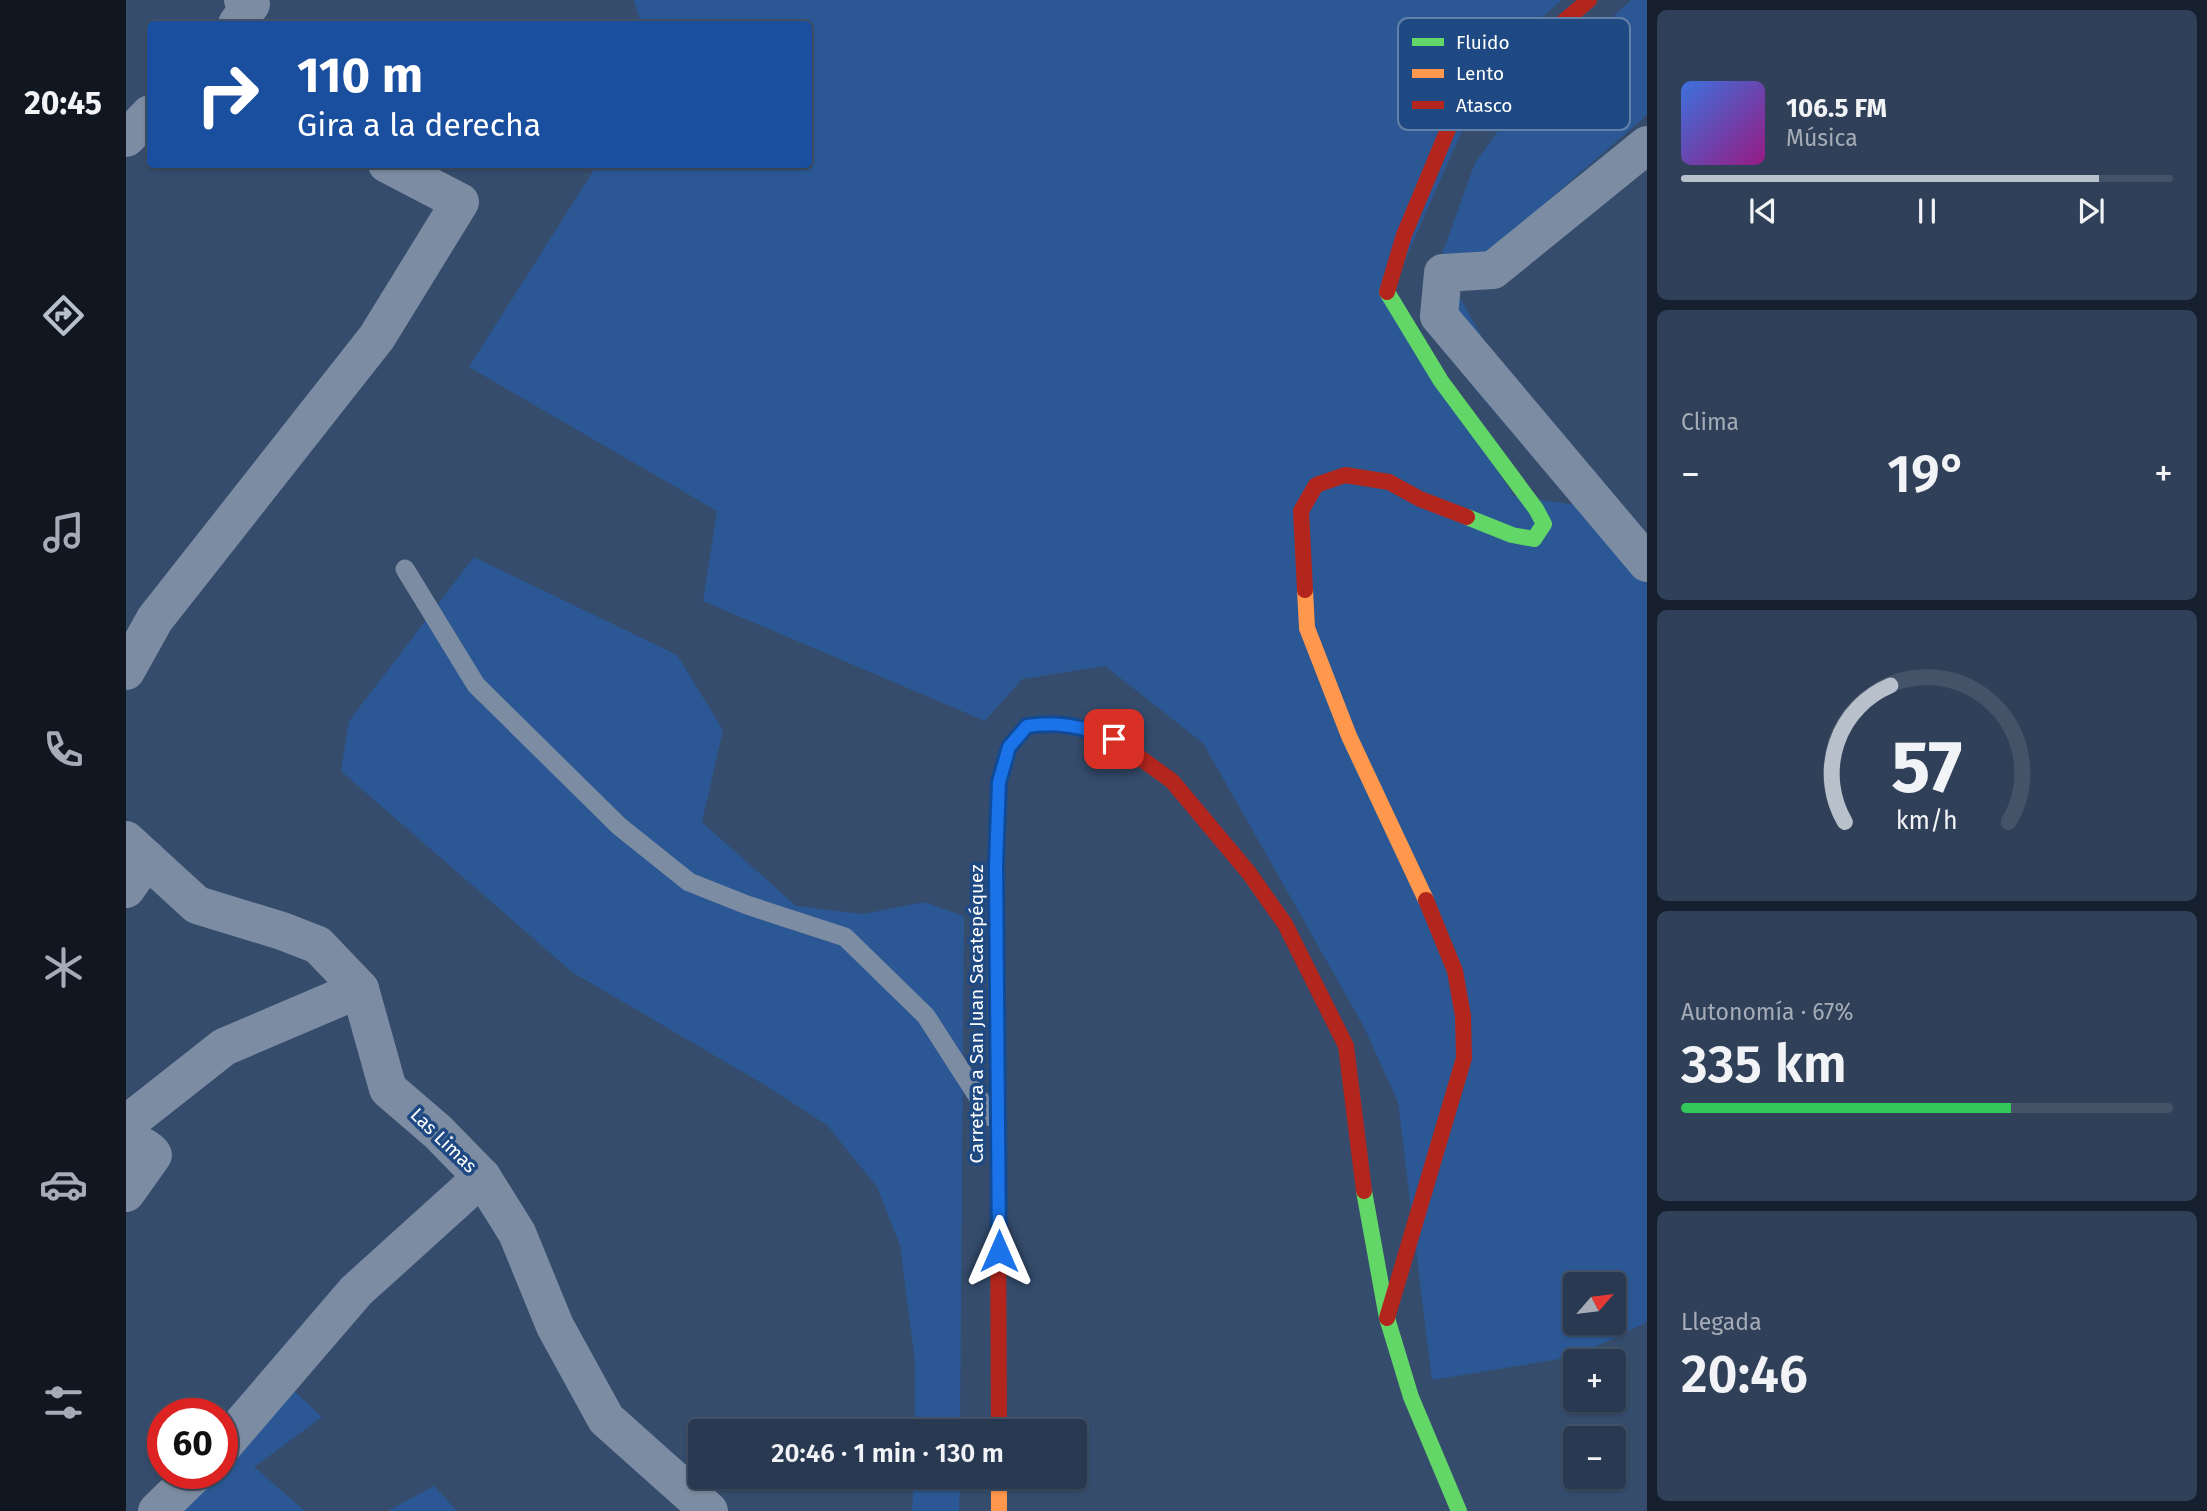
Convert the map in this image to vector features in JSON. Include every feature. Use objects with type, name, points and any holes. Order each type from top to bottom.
[{"type":"street","points":[[239,21],[251,4],[243,0]]},
{"type":"street","points":[[1568,18],[1589,0]]},
{"type":"street","points":[[126,138],[147,117]]},
{"type":"street","points":[[1387,1318],[1464,1058],[1463,1016],[1455,971],[1434,918],[1349,736],[1307,628],[1301,511],[1316,485],[1345,475],[1389,482],[1420,499],[1512,535],[1534,539],[1544,524],[1536,509],[1441,381],[1387,291],[1404,235],[1448,130]]},
{"type":"street","points":[[1647,145],[1493,270],[1443,273],[1439,316],[1647,563]]},
{"type":"street","points":[[126,671],[155,619],[377,337],[460,202],[395,168]]},
{"type":"street","name":"Carretera a San Juan Sacatepéquez","points":[[999,1419],[996,864],[999,782],[1009,747],[1027,726],[1049,723],[1084,728],[1114,739],[1172,782],[1249,873],[1285,924],[1346,1046],[1367,1207],[1387,1318],[1411,1397],[1459,1511]]},
{"type":"street","name":"Las Limas","points":[[133,863],[197,905],[282,931],[318,946],[360,989],[388,1089],[438,1132],[481,1177],[517,1233],[555,1326],[606,1419],[709,1511]]},
{"type":"street","points":[[126,1193],[153,1155],[150,1150],[129,1140],[126,1133],[130,1121],[224,1047],[360,989]]},
{"type":"street","points":[[238,1428],[356,1291],[481,1177]]},
{"type":"street","points":[[157,1511],[180,1489]]},
{"type":"street","points":[[999,1489],[999,1511]]},
{"type":"lane","points":[[405,569],[476,685],[619,826],[689,881],[747,905],[845,937],[926,1016],[998,1127]]},
{"type":"shaded area","points":[[634,0],[1562,0],[1541,18],[1398,18],[1398,130],[1462,130],[1388,299],[1514,496],[1576,505],[1473,387],[1434,314],[1437,268],[1475,163],[1499,130],[1630,130],[1452,284],[1577,505],[1647,583],[1647,1322],[1626,1332],[1626,1272],[1563,1272],[1563,1335],[1620,1335],[1591,1349],[1563,1349],[1563,1358],[1432,1380],[1398,1102],[1363,1025],[1203,743],[1105,666],[1022,679],[985,721],[703,601],[717,511],[469,367],[595,168],[812,168],[812,21],[640,21]]},
{"type":"shaded area","points":[[1631,0],[1647,0],[1647,115],[1630,130],[1630,18],[1611,18]]},
{"type":"shaded area","points":[[474,557],[677,655],[723,730],[702,822],[796,906],[863,914],[924,902],[964,916],[960,1419],[915,1419],[915,1361],[900,1245],[877,1187],[827,1125],[765,1085],[572,972],[341,771],[349,721]]},
{"type":"shaded area","points":[[295,1392],[322,1417],[254,1467],[305,1511],[163,1511],[188,1489],[238,1489],[238,1444]]},
{"type":"shaded area","points":[[434,1486],[457,1511],[388,1511]]},
{"type":"shaded area","points":[[913,1489],[960,1489],[959,1511],[912,1511]]},
{"type":"traffic: fast","points":[[1387,292],[1441,381],[1536,509],[1544,524],[1534,539],[1512,535],[1467,517]]},
{"type":"traffic: fast","points":[[997,1001],[996,864],[999,782],[1009,747],[1027,726],[1045,724]]},
{"type":"traffic: fast","points":[[1364,1191],[1387,1318],[1411,1397],[1459,1511]]},
{"type":"traffic: slow","points":[[1305,590],[1307,628],[1349,736],[1426,900]]},
{"type":"traffic: slow","points":[[999,1489],[999,1511]]},
{"type":"traffic: jam","points":[[1568,18],[1589,0]]},
{"type":"traffic: jam","points":[[1387,292],[1404,235],[1448,130]]},
{"type":"traffic: jam","points":[[1305,590],[1301,511],[1316,485],[1345,475],[1389,482],[1420,499],[1467,517]]},
{"type":"traffic: jam","points":[[1045,724],[1084,728],[1114,739],[1172,781],[1249,873],[1285,924],[1346,1046],[1364,1191]]},
{"type":"traffic: jam","points":[[1387,1318],[1464,1058],[1463,1016],[1455,971],[1426,900]]},
{"type":"traffic: jam","points":[[997,1001],[999,1419]]},
{"type":"route","points":[[999,1251],[996,864],[999,782],[1009,747],[1027,726],[1049,723],[1084,728],[1114,739]]}]
